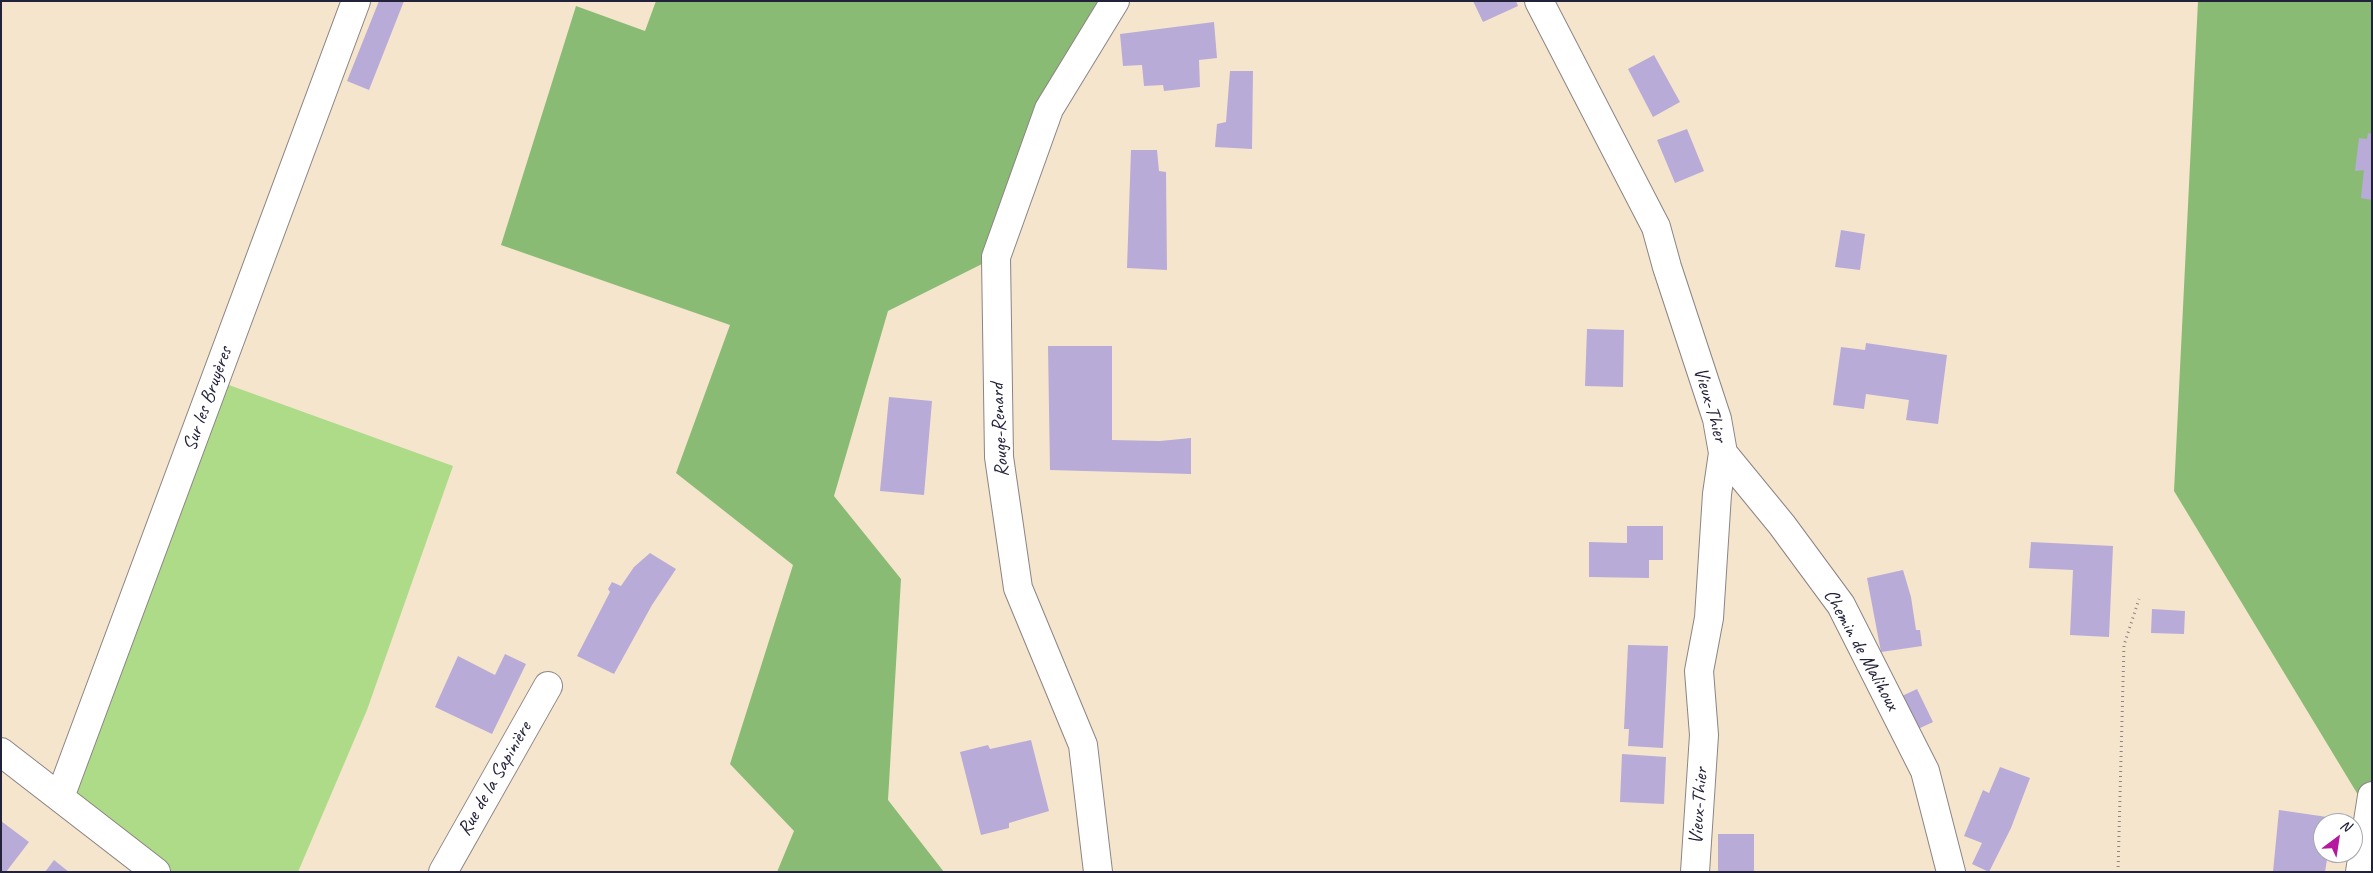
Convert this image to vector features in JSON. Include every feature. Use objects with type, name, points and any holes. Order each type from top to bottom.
[{"type":"street","name":"Sur les Bruyères","points":[[60,797],[356,1]]},
{"type":"street","name":"Rouge-Renard","points":[[1098,872],[1083,745],[1018,588],[998,457],[996,257],[1048,110],[1115,1]]},
{"type":"street","name":"Vieux-Thier","points":[[1539,1],[1656,227],[1667,267],[1717,419],[1724,453],[1716,494],[1709,618],[1699,671],[1704,735],[1695,872]]},
{"type":"street","name":"Chemin de Malihoux","points":[[1724,453],[1782,525],[1840,605],[1925,771],[1951,872]]},
{"type":"street","name":"Rue de la Sapinière","points":[[443,872],[548,686]]},
{"type":"street","points":[[1,752],[156,872]]},
{"type":"street","points":[[2360,872],[2372,796]]},
{"type":"path","points":[[2118,872],[2124,646],[2139,599]]},
{"type":"green space","points":[[656,1],[1115,1],[1049,109],[996,257],[888,311],[834,496],[901,579],[888,800],[944,872],[777,872],[794,831],[730,764],[793,565],[676,473],[730,325],[501,245],[576,6],[645,31]]},
{"type":"green space","points":[[2198,1],[2372,1],[2372,872],[2369,813],[2174,491]]},
{"type":"green space","points":[[215,380],[453,466],[367,710],[298,872],[156,872],[60,797]]},
{"type":"building","points":[[379,1],[404,1],[369,90],[347,81]]},
{"type":"building","points":[[1473,1],[1516,1],[1518,6],[1483,22]]},
{"type":"building","points":[[1214,22],[1217,58],[1199,60],[1200,87],[1164,91],[1163,85],[1144,86],[1142,65],[1123,66],[1120,34]]},
{"type":"building","points":[[1654,55],[1680,102],[1653,117],[1628,69]]},
{"type":"building","points":[[1230,71],[1253,71],[1252,149],[1215,147],[1217,124],[1226,122]]},
{"type":"building","points":[[1687,129],[1704,171],[1675,183],[1657,140]]},
{"type":"building","points":[[2368,133],[2372,134],[2372,200],[2361,198],[2364,170],[2355,171],[2359,138],[2367,139]]},
{"type":"building","points":[[1131,150],[1157,150],[1159,171],[1166,172],[1167,270],[1127,268]]},
{"type":"building","points":[[1841,230],[1865,234],[1860,270],[1835,267]]},
{"type":"building","points":[[1587,329],[1624,330],[1623,387],[1585,386]]},
{"type":"building","points":[[1866,343],[1947,355],[1938,424],[1906,420],[1909,400],[1866,394],[1864,409],[1833,405],[1841,347],[1865,350]]},
{"type":"building","points":[[1048,346],[1112,346],[1112,440],[1160,441],[1191,438],[1191,474],[1050,470]]},
{"type":"building","points":[[889,397],[932,401],[924,495],[880,491]]},
{"type":"building","points":[[1627,526],[1663,526],[1663,560],[1649,560],[1649,578],[1589,577],[1589,542],[1627,543]]},
{"type":"building","points":[[2031,542],[2113,546],[2109,637],[2070,635],[2073,570],[2029,568]]},
{"type":"building","points":[[650,553],[676,569],[652,605],[614,674],[577,656],[610,592],[608,589],[612,582],[621,586],[634,567]]},
{"type":"building","points":[[1903,570],[1911,597],[1916,630],[1920,630],[1922,646],[1881,652],[1867,578]]},
{"type":"building","points":[[2152,609],[2185,611],[2184,634],[2151,633]]},
{"type":"building","points":[[1628,645],[1668,646],[1663,748],[1628,746],[1629,729],[1624,729]]},
{"type":"building","points":[[505,654],[526,664],[492,734],[435,707],[458,656],[495,675]]},
{"type":"building","points":[[1917,689],[1933,722],[1918,729],[1902,696]]},
{"type":"building","points":[[1031,740],[1049,811],[1009,823],[1009,828],[981,835],[960,752],[988,745],[990,749]]},
{"type":"building","points":[[1622,754],[1666,757],[1664,804],[1620,802]]},
{"type":"building","points":[[2000,767],[2030,778],[2011,828],[1989,872],[1972,864],[1982,843],[1964,836],[1983,790],[1989,793]]},
{"type":"building","points":[[2279,810],[2313,815],[2313,863],[2326,863],[2325,872],[2273,872]]},
{"type":"building","points":[[1,821],[29,842],[6,872],[1,872]]},
{"type":"building","points":[[1718,834],[1754,834],[1754,872],[1718,872]]},
{"type":"building","points":[[54,860],[69,872],[45,872]]}]
